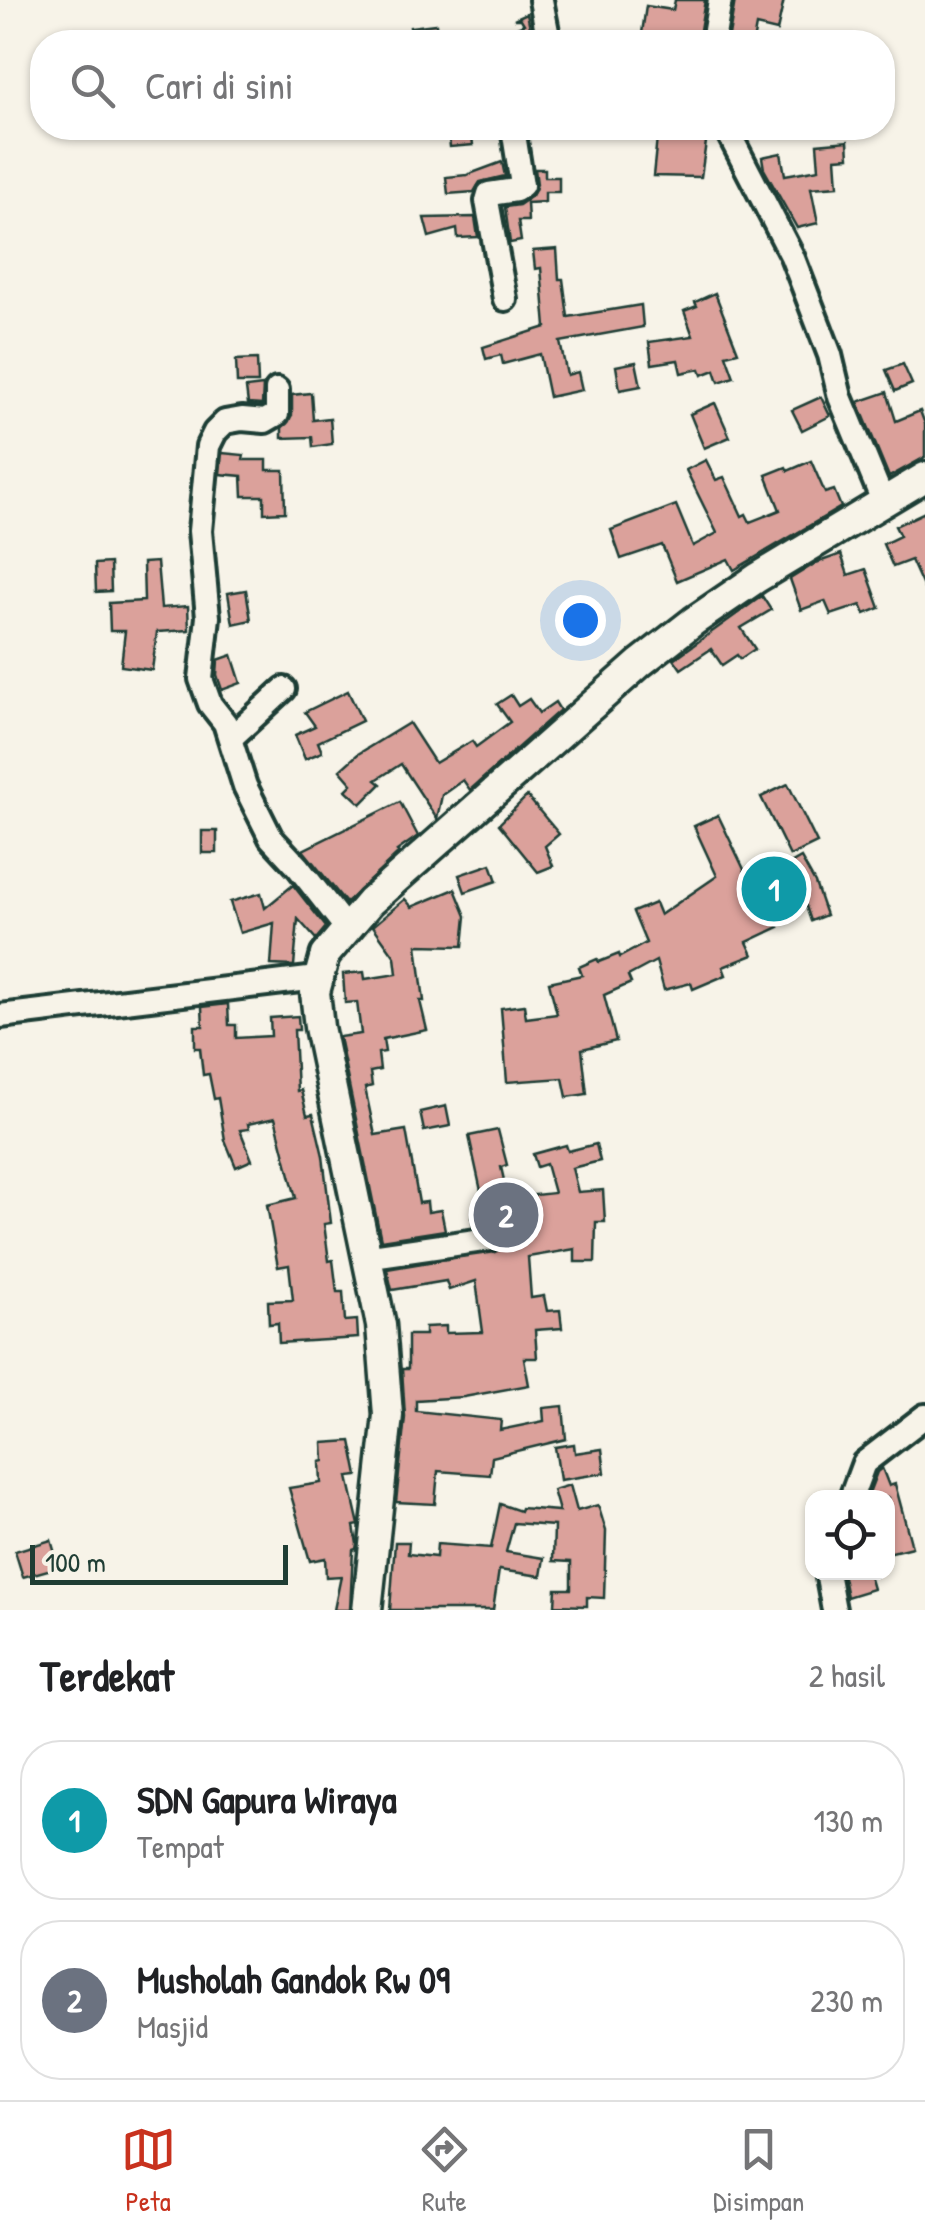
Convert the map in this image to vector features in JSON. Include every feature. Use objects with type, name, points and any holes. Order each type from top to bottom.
[{"type":"main road","points":[[367,1610],[388,1415],[381,1325],[318,1028],[315,994],[325,955],[346,928],[442,837],[640,663],[757,578],[925,478]]},
{"type":"street","points":[[541,0],[547,30]]},
{"type":"street","points":[[714,30],[720,0]]},
{"type":"street","points":[[505,299],[487,201],[490,194],[516,190],[522,184],[515,140]]},
{"type":"street","points":[[732,140],[792,256],[830,355],[840,397],[883,502]]},
{"type":"street","points":[[277,390],[278,414],[265,421],[226,422],[208,446],[200,531],[208,616],[201,679],[210,704],[225,723],[245,786],[270,838],[298,866],[346,928]]},
{"type":"street","points":[[231,738],[284,689]]},
{"type":"street","points":[[0,1016],[317,978]]},
{"type":"street","points":[[365,1257],[490,1239]]},
{"type":"street","points":[[854,1490],[864,1463],[925,1416]]},
{"type":"street","points":[[828,1580],[834,1610]]},
{"type":"building","points":[[675,0],[705,0],[700,30],[642,30],[646,6],[673,10]]},
{"type":"building","points":[[735,0],[784,0],[777,30],[756,26],[755,30],[730,30]]},
{"type":"building","points":[[527,13],[531,30],[510,30],[524,24],[521,19],[514,19]]},
{"type":"building","points":[[436,24],[437,30],[410,30],[410,27]]},
{"type":"building","points":[[449,140],[472,140],[473,145],[450,147]]},
{"type":"building","points":[[657,140],[706,140],[701,177],[653,176]]},
{"type":"building","points":[[848,141],[849,157],[836,158],[838,186],[811,188],[818,223],[797,228],[764,169],[762,157],[781,153],[785,175],[819,169],[817,144]]},
{"type":"building","points":[[502,162],[505,176],[480,182],[474,192],[448,194],[446,177],[467,175]]},
{"type":"building","points":[[535,169],[545,169],[545,177],[559,177],[559,192],[545,192],[545,202],[527,203],[528,221],[518,221],[521,241],[510,243],[505,207],[519,205],[532,196],[537,184]]},
{"type":"building","points":[[475,217],[478,237],[458,238],[457,229],[429,237],[424,218]]},
{"type":"building","points":[[557,249],[568,317],[641,305],[643,327],[560,342],[567,375],[578,372],[582,390],[549,397],[540,354],[503,364],[501,355],[486,359],[483,347],[546,327],[541,268],[535,269],[533,251]]},
{"type":"building","points":[[715,293],[738,352],[726,355],[734,377],[719,382],[715,370],[702,375],[700,369],[681,373],[678,360],[652,364],[649,342],[693,336],[684,311]]},
{"type":"building","points":[[257,359],[258,383],[237,383],[236,360]]},
{"type":"building","points":[[636,362],[641,386],[620,390],[616,366]]},
{"type":"building","points":[[903,364],[912,384],[895,391],[886,370]]},
{"type":"building","points":[[263,386],[262,405],[248,404],[246,388]]},
{"type":"building","points":[[887,392],[896,421],[920,411],[925,424],[925,457],[889,477],[858,402]]},
{"type":"building","points":[[311,393],[313,420],[330,418],[332,444],[313,447],[312,437],[282,438],[282,428],[292,415],[292,395]]},
{"type":"building","points":[[821,397],[830,416],[802,430],[792,410]]},
{"type":"building","points":[[715,403],[730,437],[704,448],[690,414]]},
{"type":"building","points":[[222,453],[244,455],[243,460],[267,460],[267,470],[284,470],[285,512],[264,513],[264,496],[243,496],[242,476],[220,474]]},
{"type":"building","points":[[706,460],[716,480],[724,477],[742,516],[746,514],[750,522],[780,510],[766,475],[811,461],[825,493],[834,490],[841,507],[734,570],[728,559],[677,581],[662,545],[621,559],[611,530],[676,505],[693,546],[717,533],[686,470]]},
{"type":"building","points":[[925,512],[925,591],[911,560],[893,567],[883,544],[900,536],[895,526]]},
{"type":"building","points":[[841,554],[848,575],[866,569],[880,608],[865,614],[861,605],[831,615],[825,601],[801,610],[790,579]]},
{"type":"building","points":[[157,562],[161,608],[188,606],[189,630],[157,632],[152,670],[121,666],[125,631],[110,631],[109,603],[144,601],[143,563]]},
{"type":"building","points":[[110,563],[111,591],[96,592],[95,564]]},
{"type":"building","points":[[246,590],[251,620],[233,624],[228,593]]},
{"type":"building","points":[[762,596],[771,610],[741,628],[755,649],[722,665],[711,649],[681,669],[674,659]]},
{"type":"building","points":[[232,655],[241,683],[222,690],[218,660]]},
{"type":"building","points":[[348,691],[362,721],[318,742],[322,752],[305,759],[295,735],[315,726],[305,712]]},
{"type":"building","points":[[511,695],[518,706],[529,699],[539,713],[555,702],[560,710],[470,790],[463,780],[442,795],[437,819],[401,764],[376,780],[381,784],[361,804],[346,790],[352,784],[340,770],[358,754],[409,723],[435,763],[472,741],[476,747],[510,722],[497,704]]},
{"type":"building","points":[[788,784],[817,843],[790,856],[761,797]]},
{"type":"building","points":[[527,796],[559,834],[545,846],[553,866],[538,872],[499,824]]},
{"type":"building","points":[[400,802],[418,836],[397,851],[346,903],[303,850]]},
{"type":"building","points":[[718,815],[752,886],[801,858],[826,915],[811,921],[800,889],[769,907],[779,927],[747,942],[753,955],[723,967],[726,975],[693,989],[691,983],[664,990],[656,961],[628,976],[631,983],[604,995],[616,1041],[582,1049],[587,1094],[567,1097],[563,1078],[507,1082],[501,1008],[524,1005],[526,1018],[557,1014],[549,982],[582,975],[579,967],[597,959],[599,962],[619,954],[620,957],[646,943],[633,912],[655,903],[660,915],[717,876],[694,826]]},
{"type":"building","points":[[202,831],[217,831],[217,853],[202,853]]},
{"type":"building","points":[[491,864],[497,881],[465,892],[459,875]]},
{"type":"building","points":[[293,885],[326,927],[316,939],[298,919],[294,966],[271,965],[274,923],[240,933],[230,902],[261,893],[265,908]]},
{"type":"building","points":[[455,889],[466,916],[463,946],[417,945],[424,1001],[420,1001],[427,1030],[383,1039],[385,1052],[378,1053],[380,1070],[370,1072],[372,1086],[365,1088],[375,1135],[406,1130],[419,1203],[427,1202],[428,1212],[441,1210],[445,1230],[381,1240],[339,1037],[361,1034],[357,1002],[345,1003],[343,974],[364,972],[365,979],[397,974],[395,957],[373,926],[405,899],[412,907]]},
{"type":"building","points":[[228,1004],[229,1025],[236,1025],[236,1038],[271,1036],[270,1018],[298,1016],[299,1030],[294,1030],[297,1091],[301,1090],[307,1115],[313,1114],[323,1156],[331,1223],[324,1224],[329,1261],[333,1260],[337,1292],[343,1292],[345,1321],[357,1320],[358,1338],[279,1343],[278,1323],[269,1324],[268,1301],[293,1300],[289,1265],[278,1267],[267,1205],[296,1198],[275,1118],[248,1124],[249,1129],[240,1130],[252,1160],[236,1167],[225,1140],[218,1098],[214,1099],[209,1074],[203,1075],[200,1048],[195,1048],[195,1026],[203,1026],[202,1007]]},
{"type":"building","points":[[446,1106],[450,1126],[424,1131],[420,1112]]},
{"type":"building","points":[[498,1130],[507,1165],[501,1167],[508,1198],[554,1193],[546,1164],[537,1167],[533,1154],[566,1145],[568,1151],[596,1144],[600,1161],[572,1168],[578,1192],[603,1190],[605,1222],[596,1222],[595,1262],[575,1262],[575,1249],[528,1257],[531,1298],[544,1296],[547,1311],[560,1310],[562,1328],[535,1330],[537,1358],[524,1358],[529,1385],[464,1397],[416,1400],[416,1411],[501,1420],[500,1430],[544,1421],[543,1408],[563,1406],[566,1439],[492,1457],[490,1475],[438,1471],[435,1504],[396,1502],[405,1417],[402,1369],[408,1369],[408,1335],[425,1335],[425,1327],[446,1326],[446,1333],[483,1332],[476,1281],[449,1290],[446,1281],[392,1290],[387,1269],[500,1250],[505,1238],[501,1229],[489,1224],[473,1226],[472,1216],[486,1214],[469,1136]]},
{"type":"building","points":[[351,1441],[358,1476],[348,1477],[359,1525],[354,1526],[357,1544],[353,1550],[350,1610],[334,1610],[341,1576],[326,1577],[325,1558],[310,1561],[289,1488],[321,1483],[323,1443]]},
{"type":"building","points":[[574,1444],[575,1453],[602,1449],[605,1473],[560,1480],[555,1447]]},
{"type":"building","points":[[882,1468],[889,1486],[895,1484],[912,1547],[895,1551],[895,1490],[870,1490]]},
{"type":"building","points":[[570,1485],[577,1511],[598,1505],[606,1531],[604,1598],[587,1597],[587,1606],[555,1605],[556,1589],[571,1589],[571,1562],[553,1561],[554,1526],[514,1523],[506,1552],[544,1558],[541,1576],[499,1570],[493,1610],[390,1610],[395,1542],[409,1542],[408,1554],[436,1557],[437,1544],[491,1548],[500,1504],[520,1511],[559,1511],[553,1490]]},
{"type":"building","points":[[51,1540],[59,1567],[23,1577],[15,1551]]},
{"type":"building","points":[[844,1580],[870,1580],[873,1589],[847,1597]]},
{"type":"place","name":"SDN Gapura Wiraya","points":[[774,889]]},
{"type":"place","name":"Musholah Gandok Rw 09","points":[[506,1215]]}]
